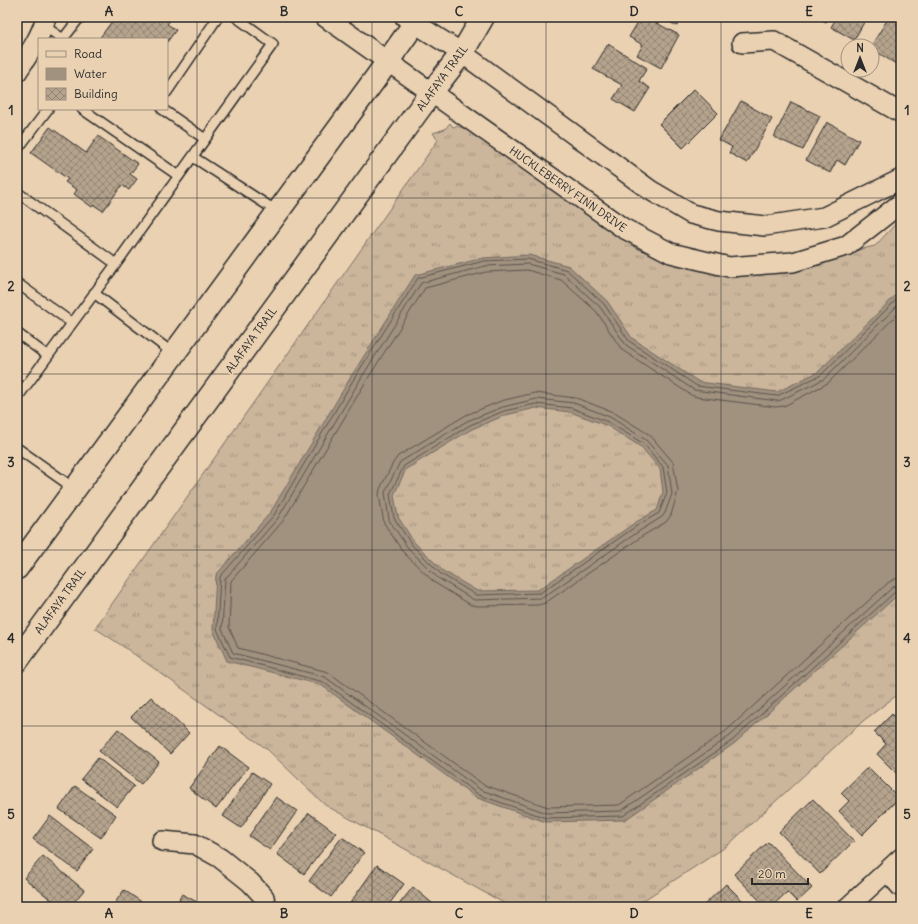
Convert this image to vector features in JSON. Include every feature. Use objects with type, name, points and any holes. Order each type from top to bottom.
[{"type":"main road","name":"ALAFAYA TRAIL","points":[[17,661],[431,93],[462,53],[483,17]]},
{"type":"main road","points":[[17,568],[388,62],[413,19]]},
{"type":"street","name":"HUCKLEBERRY FINN DRIVE","points":[[325,17],[623,228],[671,253],[729,267],[792,262],[846,246],[901,203]]},
{"type":"street","points":[[413,19],[650,190],[691,214],[719,221],[764,226],[824,217],[901,179]]},
{"type":"street","points":[[20,61],[45,21]]},
{"type":"street","points":[[742,43],[774,41],[901,113]]},
{"type":"street","points":[[162,841],[194,844],[220,858],[250,882],[264,897],[266,907]]},
{"type":"street","points":[[848,907],[901,858]]},
{"type":"street","points":[[887,871],[901,887]]},
{"type":"lane","points":[[64,38],[80,17]]},
{"type":"lane","points":[[168,91],[218,17]]},
{"type":"lane","points":[[17,398],[116,264],[273,44],[236,17]]},
{"type":"lane","points":[[45,21],[62,38]]},
{"type":"lane","points":[[17,150],[47,110]]},
{"type":"lane","points":[[83,110],[179,176]]},
{"type":"lane","points":[[163,110],[205,139]]},
{"type":"lane","points":[[193,157],[278,212]]},
{"type":"lane","points":[[17,192],[116,264]]},
{"type":"lane","points":[[17,283],[72,323]]},
{"type":"lane","points":[[94,293],[174,354]]},
{"type":"lane","points":[[17,333],[48,356]]},
{"type":"lane","points":[[17,448],[75,489]]},
{"type":"green space","points":[[450,123],[453,127],[457,126],[480,134],[638,249],[732,278],[875,246],[901,218],[901,692],[863,721],[727,846],[633,907],[511,907],[325,805],[267,749],[95,628],[438,140],[433,133],[445,129]]},
{"type":"water","points":[[529,255],[569,266],[607,301],[632,338],[699,382],[777,392],[818,372],[901,290],[901,592],[735,743],[625,820],[546,822],[477,798],[321,685],[227,661],[213,630],[216,575],[270,513],[352,375],[415,275],[483,258]],"holes":[[[536,408],[570,412],[606,425],[641,447],[660,469],[663,492],[657,510],[636,522],[538,590],[477,591],[443,571],[414,542],[398,517],[394,495],[406,469],[472,429],[506,415]]]},
{"type":"building","points":[[115,17],[173,17],[167,24],[176,30],[168,41],[168,38],[100,38]]},
{"type":"building","points":[[641,17],[645,17],[679,35],[661,68],[637,55],[643,45],[629,37]]},
{"type":"building","points":[[660,17],[682,17],[677,26]]},
{"type":"building","points":[[817,17],[829,17],[826,22]]},
{"type":"building","points":[[837,17],[867,17],[855,38],[850,38],[831,27]]},
{"type":"building","points":[[889,17],[901,17],[901,56],[896,64],[880,54],[880,38],[876,38]]},
{"type":"building","points":[[608,44],[647,68],[639,81],[650,88],[635,112],[613,99],[622,85],[593,69]]},
{"type":"building","points":[[694,89],[718,113],[683,148],[659,124]]},
{"type":"building","points":[[741,101],[772,119],[747,163],[729,153],[732,147],[719,140]]},
{"type":"building","points":[[791,102],[820,116],[803,150],[774,137]]},
{"type":"building","points":[[827,122],[859,140],[845,165],[837,160],[830,173],[806,160]]},
{"type":"building","points":[[50,127],[86,153],[98,136],[138,164],[130,174],[137,179],[129,190],[122,185],[103,211],[94,205],[92,207],[74,194],[77,190],[65,182],[68,179],[31,153]]},
{"type":"building","points":[[151,697],[189,733],[170,754],[131,717]]},
{"type":"building","points":[[892,714],[901,723],[901,778],[877,754],[886,744],[874,732]]},
{"type":"building","points":[[118,729],[159,762],[141,784],[99,751]]},
{"type":"building","points":[[220,746],[248,767],[216,809],[189,788]]},
{"type":"building","points":[[98,758],[134,786],[117,807],[81,779]]},
{"type":"building","points":[[868,767],[899,798],[862,835],[839,811],[849,801],[841,793]]},
{"type":"building","points":[[252,772],[270,784],[241,828],[223,816]]},
{"type":"building","points":[[75,786],[116,815],[101,838],[59,809]]},
{"type":"building","points":[[276,797],[297,811],[270,850],[249,836]]},
{"type":"building","points":[[813,799],[854,841],[820,874],[779,832]]},
{"type":"building","points":[[309,813],[336,833],[304,874],[277,854]]},
{"type":"building","points":[[50,816],[93,849],[77,871],[33,839]]},
{"type":"building","points":[[342,837],[364,853],[331,897],[309,881]]},
{"type":"building","points":[[768,842],[812,888],[797,902],[787,892],[771,907],[766,907],[734,874]]},
{"type":"building","points":[[43,856],[84,890],[70,907],[60,907],[24,878]]},
{"type":"building","points":[[377,865],[404,884],[387,907],[348,907],[348,906]]},
{"type":"building","points":[[726,884],[749,907],[702,907]]},
{"type":"building","points":[[413,887],[433,904],[430,907],[397,907]]},
{"type":"building","points":[[124,890],[146,905],[145,907],[112,907]]},
{"type":"building","points":[[182,894],[206,907],[175,907]]}]
